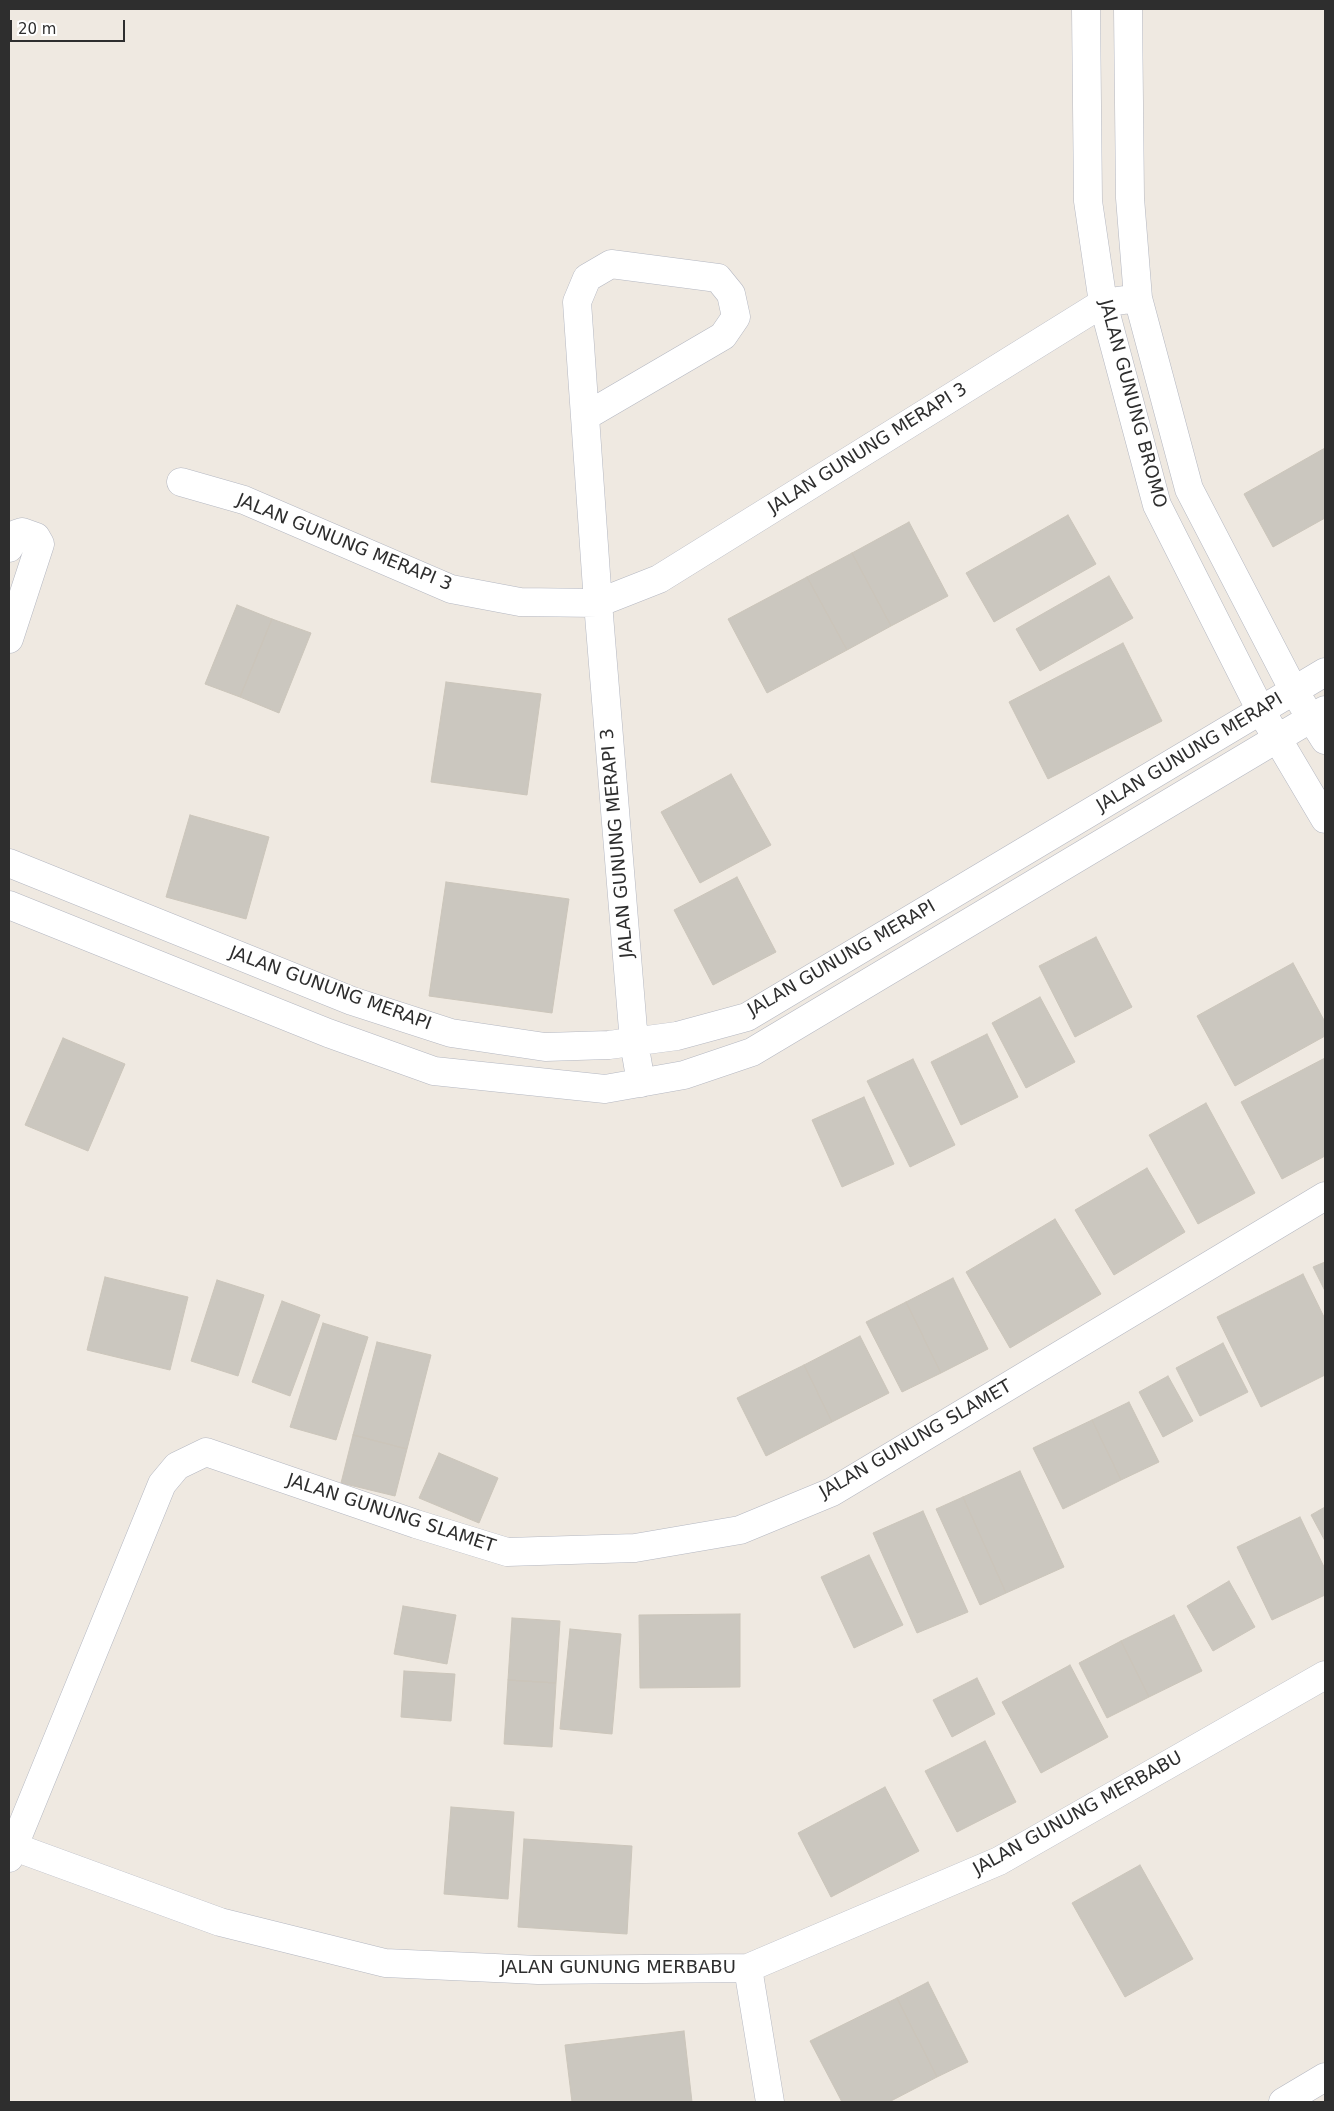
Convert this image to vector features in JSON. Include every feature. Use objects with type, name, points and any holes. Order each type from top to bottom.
[{"type":"street","name":"JALAN GUNUNG BROMO","points":[[1086,9],[1088,201],[1103,303],[1157,505],[1260,711],[1325,819]]},
{"type":"street","name":"JALAN GUNUNG BROMO","points":[[1128,9],[1130,198],[1138,298],[1189,489],[1294,691],[1321,723]]},
{"type":"street","name":"JALAN GUNUNG MERAPI 3","points":[[586,416],[723,336],[736,317],[731,294],[718,278],[611,264],[587,278],[577,302],[598,603],[634,1042],[641,1083]]},
{"type":"street","name":"JALAN GUNUNG MERAPI 3","points":[[181,482],[244,500],[451,589],[520,602],[598,603],[659,579],[1103,303],[1138,298]]},
{"type":"street","points":[[9,548],[16,534],[22,532],[36,537],[40,544],[9,639]]},
{"type":"street","name":"JALAN GUNUNG MERAPI","points":[[9,863],[352,1001],[451,1033],[545,1047],[609,1045],[677,1036],[747,1017],[1325,672]]},
{"type":"street","name":"JALAN GUNUNG MERAPI","points":[[9,905],[328,1033],[434,1071],[605,1089],[684,1076],[752,1052],[1277,739],[1321,723]]},
{"type":"street","name":"JALAN GUNUNG SLAMET","points":[[10,1850],[162,1484],[177,1466],[206,1452],[416,1524],[507,1552],[635,1548],[740,1530],[832,1492],[1325,1196]]},
{"type":"street","name":"JALAN GUNUNG MERBABU","points":[[10,1850],[220,1922],[385,1963],[538,1970],[748,1968],[999,1861],[1325,1675]]},
{"type":"street","points":[[748,1968],[770,2102]]},
{"type":"street","points":[[1283,2102],[1325,2077]]},
{"type":"building","points":[[1325,448],[1325,518],[1273,547],[1244,494]]},
{"type":"building","points":[[1068,515],[1096,564],[994,622],[966,573]]},
{"type":"building","points":[[909,522],[948,596],[891,626],[852,553]]},
{"type":"building","points":[[852,553],[891,626],[847,650],[807,577]]},
{"type":"building","points":[[1109,576],[1133,618],[1040,671],[1016,629]]},
{"type":"building","points":[[807,577],[847,650],[767,693],[728,619]]},
{"type":"building","points":[[237,605],[272,619],[240,697],[205,684]]},
{"type":"building","points":[[272,619],[311,633],[279,713],[240,697]]},
{"type":"building","points":[[1123,643],[1162,721],[1048,779],[1009,702]]},
{"type":"building","points":[[446,682],[541,694],[527,795],[431,782]]},
{"type":"building","points":[[731,774],[771,845],[700,883],[661,812]]},
{"type":"building","points":[[190,815],[269,837],[246,919],[166,897]]},
{"type":"building","points":[[737,877],[776,952],[713,985],[674,910]]},
{"type":"building","points":[[446,882],[569,899],[552,1013],[429,996]]},
{"type":"building","points":[[1096,937],[1132,1007],[1075,1037],[1039,966]]},
{"type":"building","points":[[1293,963],[1325,1022],[1325,1036],[1235,1086],[1197,1016]]},
{"type":"building","points":[[1040,997],[1075,1062],[1026,1088],[992,1023]]},
{"type":"building","points":[[987,1034],[1018,1097],[961,1125],[931,1062]]},
{"type":"building","points":[[63,1038],[125,1064],[88,1151],[25,1125]]},
{"type":"building","points":[[1325,1058],[1325,1156],[1282,1179],[1241,1102]]},
{"type":"building","points":[[913,1059],[955,1145],[910,1167],[867,1081]]},
{"type":"building","points":[[864,1097],[894,1164],[842,1187],[812,1120]]},
{"type":"building","points":[[1206,1103],[1255,1193],[1198,1224],[1149,1135]]},
{"type":"building","points":[[1147,1168],[1185,1232],[1114,1275],[1075,1210]]},
{"type":"building","points":[[1055,1219],[1101,1294],[1010,1348],[966,1272]]},
{"type":"building","points":[[1325,1262],[1325,1291],[1313,1267]]},
{"type":"building","points":[[1303,1274],[1325,1319],[1325,1375],[1261,1407],[1217,1317]]},
{"type":"building","points":[[105,1277],[188,1297],[170,1370],[87,1350]]},
{"type":"building","points":[[953,1278],[988,1349],[941,1373],[906,1302]]},
{"type":"building","points":[[217,1280],[264,1295],[238,1376],[191,1361]]},
{"type":"building","points":[[282,1301],[320,1315],[290,1396],[252,1382]]},
{"type":"building","points":[[906,1302],[941,1373],[902,1392],[866,1322]]},
{"type":"building","points":[[323,1323],[368,1337],[336,1440],[290,1427]]},
{"type":"building","points":[[860,1336],[889,1393],[832,1422],[804,1365]]},
{"type":"building","points":[[377,1342],[431,1355],[407,1449],[353,1435]]},
{"type":"building","points":[[1223,1343],[1248,1392],[1200,1416],[1176,1368]]},
{"type":"building","points":[[804,1365],[832,1422],[766,1456],[737,1398]]},
{"type":"building","points":[[1168,1376],[1193,1421],[1163,1437],[1139,1392]]},
{"type":"building","points":[[1129,1402],[1159,1462],[1121,1480],[1092,1420]]},
{"type":"building","points":[[1092,1420],[1121,1480],[1063,1509],[1033,1448]]},
{"type":"building","points":[[353,1435],[407,1449],[395,1496],[341,1483]]},
{"type":"building","points":[[439,1453],[498,1478],[479,1523],[419,1498]]},
{"type":"building","points":[[1020,1471],[1064,1567],[1006,1593],[963,1497]]},
{"type":"building","points":[[963,1497],[1006,1593],[980,1605],[936,1509]]},
{"type":"building","points":[[1325,1507],[1325,1541],[1311,1515]]},
{"type":"building","points":[[923,1511],[968,1612],[917,1633],[873,1533]]},
{"type":"building","points":[[1300,1517],[1325,1569],[1325,1595],[1272,1620],[1237,1547]]},
{"type":"building","points":[[869,1555],[903,1625],[854,1648],[821,1577]]},
{"type":"building","points":[[1229,1581],[1255,1627],[1213,1651],[1187,1606]]},
{"type":"building","points":[[403,1606],[456,1615],[447,1664],[394,1654]]},
{"type":"building","points":[[740,1614],[740,1687],[640,1688],[639,1615]]},
{"type":"building","points":[[1174,1615],[1202,1671],[1149,1697],[1121,1641]]},
{"type":"building","points":[[512,1618],[560,1621],[556,1683],[508,1680]]},
{"type":"building","points":[[570,1629],[621,1634],[612,1734],[560,1729]]},
{"type":"building","points":[[1121,1641],[1149,1697],[1107,1718],[1079,1663]]},
{"type":"building","points":[[1070,1665],[1108,1737],[1041,1773],[1002,1702]]},
{"type":"building","points":[[404,1671],[455,1674],[451,1721],[401,1717]]},
{"type":"building","points":[[977,1678],[995,1714],[952,1737],[933,1700]]},
{"type":"building","points":[[508,1680],[556,1683],[552,1747],[504,1744]]},
{"type":"building","points":[[985,1741],[1016,1802],[957,1832],[925,1771]]},
{"type":"building","points":[[885,1787],[919,1851],[831,1897],[798,1833]]},
{"type":"building","points":[[451,1807],[514,1812],[508,1899],[444,1894]]},
{"type":"building","points":[[524,1839],[632,1846],[627,1934],[518,1927]]},
{"type":"building","points":[[1140,1865],[1193,1959],[1125,1997],[1072,1903]]},
{"type":"building","points":[[928,1982],[968,2062],[937,2077],[897,1998]]},
{"type":"building","points":[[897,1998],[937,2077],[889,2102],[842,2102],[810,2041]]},
{"type":"building","points":[[684,2031],[692,2102],[572,2102],[565,2045]]}]
